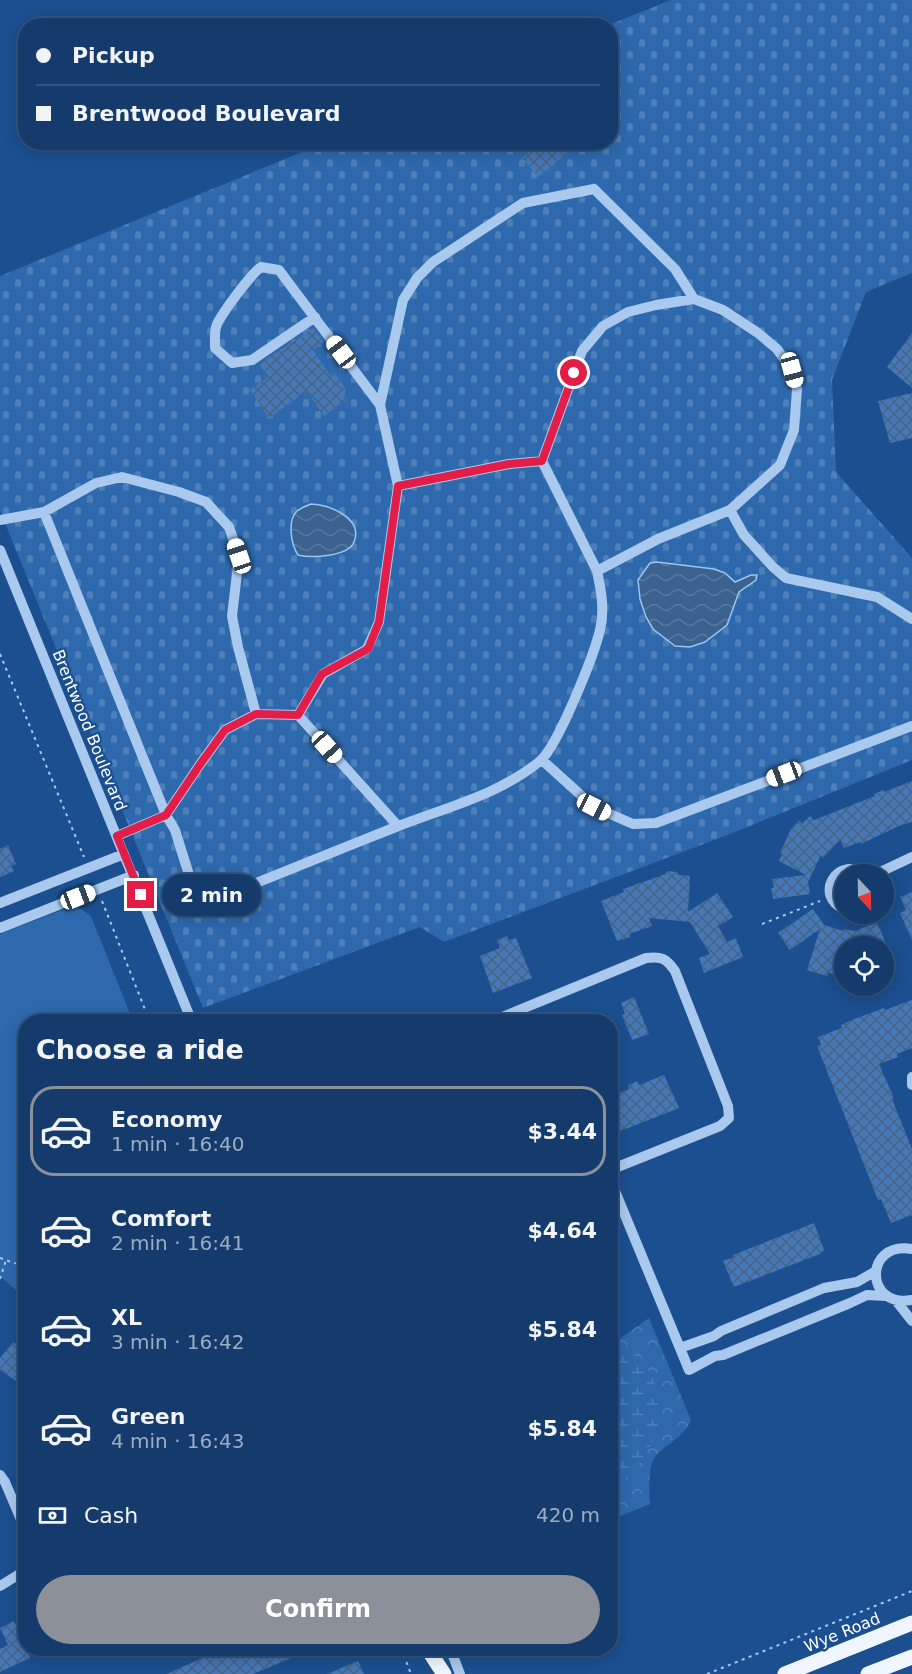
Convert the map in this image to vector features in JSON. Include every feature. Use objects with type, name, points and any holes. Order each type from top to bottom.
[{"type":"main road","name":"Wye Road","points":[[785,1674],[910,1623]]},
{"type":"main road","points":[[432,1656],[444,1674]]},
{"type":"main road","points":[[868,1674],[912,1657]]},
{"type":"street","points":[[380,405],[403,300],[417,278],[433,262],[523,202],[594,189],[675,269],[694,299]]},
{"type":"street","points":[[298,715],[322,674],[368,649],[379,622],[398,486],[380,405],[315,317],[279,270],[261,267],[252,274],[217,325],[215,348],[232,363],[252,360],[315,317]]},
{"type":"street","points":[[44,512],[166,815],[175,830],[190,878],[201,895],[214,900],[398,826],[454,806],[504,784],[542,760],[569,712],[600,629],[603,608],[597,571],[542,461],[582,351],[603,326],[628,312],[656,304],[694,299],[723,310],[777,349],[792,370],[797,389],[794,430],[780,465],[730,510],[658,539],[597,571]]},
{"type":"street","points":[[398,486],[509,464],[542,461]]},
{"type":"street","points":[[0,520],[44,512],[96,483],[123,477],[206,502],[229,527],[239,556],[232,616],[256,714]]},
{"type":"street","points":[[730,510],[744,535],[786,578],[877,597],[912,619]]},
{"type":"street","name":"Brentwood Boulevard","points":[[1,557],[134,875],[189,1014]]},
{"type":"street","points":[[117,836],[166,815],[225,730],[256,714],[298,715],[398,826]]},
{"type":"street","points":[[542,760],[594,807],[633,824],[656,823],[912,726]]},
{"type":"street","points":[[0,903],[124,854]]},
{"type":"street","points":[[894,866],[912,857]]},
{"type":"street","points":[[0,928],[134,875]]},
{"type":"street","points":[[834,878],[830,884],[834,903]]},
{"type":"street","points":[[510,1014],[646,958],[659,956],[668,961],[675,971],[728,1106],[729,1118],[720,1126],[618,1167]]},
{"type":"street","points":[[912,1077],[912,1085]]},
{"type":"street","points":[[618,1198],[689,1370],[715,1356],[723,1355],[839,1308],[860,1297],[886,1296]]},
{"type":"street","points":[[912,1249],[901,1247],[892,1249],[884,1255],[876,1271],[876,1280],[880,1289],[886,1296],[897,1302],[912,1321]]},
{"type":"street","points":[[680,1348],[708,1339],[721,1331],[824,1288],[857,1282],[876,1271]]},
{"type":"street","points":[[897,1302],[912,1300]]},
{"type":"street","points":[[0,1475],[18,1512]]},
{"type":"street","points":[[0,1586],[18,1575]]},
{"type":"street","points":[[429,1656],[435,1674]]},
{"type":"street","points":[[453,1656],[460,1674]]},
{"type":"path","points":[[0,654],[88,868]]},
{"type":"path","points":[[97,890],[147,1014]]},
{"type":"path","points":[[762,924],[831,897]]},
{"type":"path","points":[[0,1258],[18,1265]]},
{"type":"path","points":[[0,1279],[6,1260]]},
{"type":"path","points":[[706,1674],[912,1591]]},
{"type":"path","points":[[404,1656],[411,1674]]},
{"type":"green space","points":[[671,0],[912,0],[912,273],[866,292],[832,380],[836,472],[912,558],[912,760],[725,836],[444,942],[420,927],[203,1008],[0,511],[0,276],[307,150],[618,150],[618,21]]},
{"type":"green space","points":[[75,905],[91,916],[130,1014],[18,1014],[18,1292],[0,1276],[0,934]]},
{"type":"green space","points":[[649,1318],[691,1420],[684,1431],[659,1452],[653,1461],[650,1504],[618,1517],[618,1340]]},
{"type":"green space","points":[[618,1350],[634,1355],[641,1360],[653,1379],[659,1403],[659,1417],[651,1445],[634,1470],[618,1484]]},
{"type":"water","points":[[311,504],[335,510],[349,519],[356,533],[350,547],[345,551],[329,555],[298,555],[293,545],[292,521],[297,511]]},
{"type":"water","points":[[650,563],[714,569],[725,573],[735,582],[751,575],[757,575],[756,580],[739,592],[727,625],[705,642],[690,647],[675,646],[653,629],[640,599],[638,580]]},
{"type":"building","points":[[532,150],[562,150],[566,155],[538,177],[522,158]]},
{"type":"building","points":[[313,328],[324,342],[313,350],[330,375],[334,372],[346,389],[342,392],[347,400],[324,416],[307,391],[269,418],[250,390],[268,377],[259,364]]},
{"type":"building","points":[[912,333],[912,388],[887,367]]},
{"type":"building","points":[[912,393],[912,438],[890,443],[878,401]]},
{"type":"building","points":[[912,781],[912,822],[861,844],[860,842],[844,848],[840,840],[823,858],[821,855],[808,882],[810,894],[773,899],[772,879],[806,875],[779,861],[782,854],[780,853],[791,829],[799,820],[802,824],[810,816],[814,820],[875,796],[874,794],[883,790],[884,792]]},
{"type":"building","points":[[8,845],[16,864],[11,866],[14,871],[0,877],[0,849]]},
{"type":"building","points":[[667,871],[690,876],[688,912],[717,893],[733,917],[718,926],[727,942],[736,938],[743,957],[704,973],[699,958],[710,954],[690,922],[649,918],[652,926],[617,941],[601,901],[624,892],[623,889],[666,874]]},
{"type":"building","points":[[912,892],[912,940],[900,913],[906,910],[900,897]]},
{"type":"building","points":[[813,909],[824,925],[843,931],[844,929],[855,931],[878,924],[883,936],[834,936],[834,974],[828,973],[827,976],[807,970],[820,929],[790,950],[778,933]]},
{"type":"building","points":[[507,936],[509,940],[516,938],[532,978],[493,993],[480,956],[500,948],[497,940]]},
{"type":"building","points":[[634,997],[649,1034],[632,1040],[622,1015],[625,1014],[621,1003]]},
{"type":"building","points":[[912,1000],[912,1048],[897,1054],[898,1057],[879,1064],[912,1149],[912,1215],[891,1223],[881,1199],[878,1200],[817,1046],[821,1045],[818,1037],[842,1028],[841,1025]]},
{"type":"building","points":[[664,1075],[679,1108],[618,1132],[618,1094],[629,1089],[628,1085],[637,1081],[639,1085]]},
{"type":"building","points":[[814,1223],[824,1250],[820,1254],[734,1287],[723,1261]]},
{"type":"building","points":[[13,1342],[18,1345],[18,1382],[0,1370],[0,1358]]},
{"type":"building","points":[[14,1621],[18,1630],[18,1656],[29,1656],[30,1658],[0,1672],[0,1649],[8,1645],[0,1628]]},
{"type":"building","points":[[209,1656],[296,1656],[253,1674],[167,1674]]},
{"type":"building","points":[[358,1661],[364,1674],[327,1674]]},
{"type":"route","points":[[141,895],[117,836],[166,815],[225,730],[256,714],[298,715],[322,674],[368,649],[379,622],[398,486],[509,464],[542,461],[574,373]]}]
